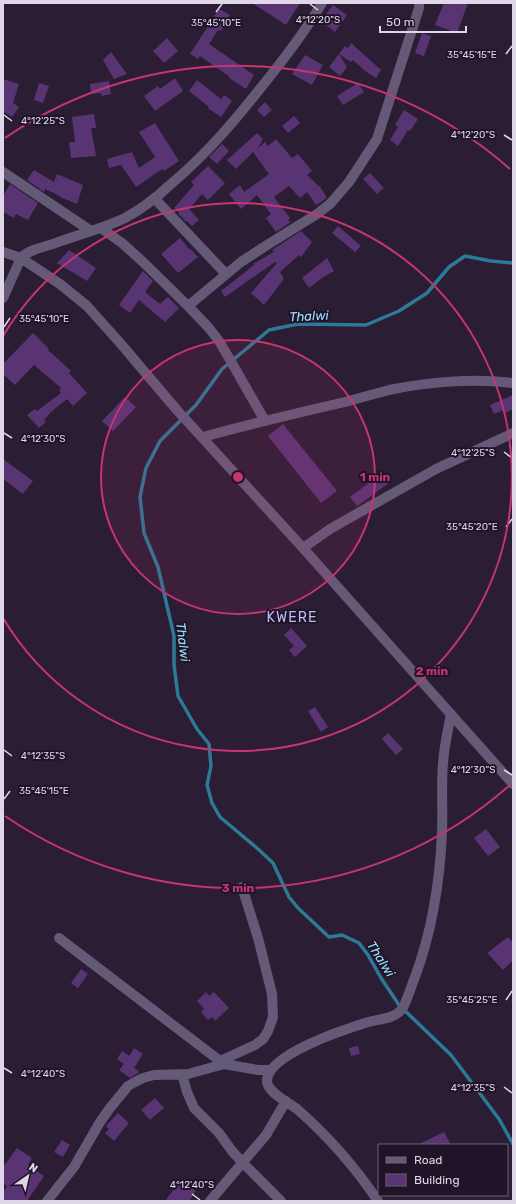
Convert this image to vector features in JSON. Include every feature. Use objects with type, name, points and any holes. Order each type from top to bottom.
[{"type":"street","points":[[3,298],[20,258],[25,254],[101,228],[126,217],[155,199],[193,166],[219,139],[248,104],[314,18],[322,3]]},
{"type":"street","points":[[188,306],[226,274],[267,245],[318,214],[330,204],[350,182],[377,139],[419,8],[419,3]]},
{"type":"street","points":[[3,172],[91,231]]},
{"type":"street","points":[[155,199],[226,274]]},
{"type":"street","points":[[101,228],[122,243],[209,328],[219,341],[266,421]]},
{"type":"street","points":[[3,252],[20,258],[60,284],[87,306],[191,426],[203,437],[303,548],[513,784]]},
{"type":"street","points":[[203,437],[390,390],[412,386],[484,381],[513,383]]},
{"type":"street","points":[[303,548],[330,529],[436,469],[513,433]]},
{"type":"street","points":[[378,1201],[336,1148],[297,1110],[274,1093],[269,1088],[267,1081],[271,1070],[285,1056],[333,1034],[396,1014],[403,1009],[427,941],[440,870],[443,763],[451,714]]},
{"type":"street","points":[[47,1201],[74,1167],[100,1122],[128,1086],[143,1078],[188,1074],[222,1063],[255,1045],[263,1039],[268,1031],[273,1017],[272,994],[258,938],[242,887]]},
{"type":"street","points":[[59,938],[222,1063],[258,1070],[271,1070]]},
{"type":"street","points":[[182,1074],[187,1092],[194,1108],[219,1133],[243,1163],[282,1201]]},
{"type":"street","points":[[210,1201],[266,1135],[286,1101]]},
{"type":"building","points":[[252,3],[300,3],[286,25]]},
{"type":"building","points":[[444,3],[468,3],[457,33],[435,25]]},
{"type":"building","points":[[333,5],[347,15],[335,32],[321,21]]},
{"type":"building","points":[[219,9],[230,15],[221,31],[218,30],[209,44],[254,75],[246,89],[200,56],[198,59],[190,54]]},
{"type":"building","points":[[422,33],[431,36],[424,56],[415,53]]},
{"type":"building","points":[[167,38],[178,51],[164,63],[153,51]]},
{"type":"building","points":[[351,43],[381,70],[376,78],[365,71],[353,60],[351,62],[339,54],[345,46],[348,48]]},
{"type":"building","points":[[111,52],[127,74],[114,79],[103,60]]},
{"type":"building","points":[[339,54],[347,67],[340,76],[329,67]]},
{"type":"building","points":[[305,55],[323,65],[312,85],[292,74]]},
{"type":"building","points":[[175,78],[183,91],[155,111],[144,96],[158,86],[160,89]]},
{"type":"building","points":[[3,79],[19,84],[13,103],[19,107],[12,117],[3,111]]},
{"type":"building","points":[[197,80],[221,99],[224,95],[232,101],[221,117],[208,108],[209,107],[189,91]]},
{"type":"building","points":[[109,81],[111,94],[102,96],[101,93],[91,94],[90,84]]},
{"type":"building","points":[[39,83],[49,86],[43,103],[34,100]]},
{"type":"building","points":[[358,83],[364,92],[343,105],[337,96]]},
{"type":"building","points":[[265,102],[272,110],[264,117],[257,110]]},
{"type":"building","points":[[404,110],[418,119],[410,131],[408,130],[398,146],[390,140],[398,127],[395,125]]},
{"type":"building","points":[[94,114],[96,128],[91,128],[96,156],[71,158],[69,142],[75,142],[72,117]]},
{"type":"building","points":[[294,116],[300,123],[288,133],[282,126]]},
{"type":"building","points":[[155,123],[179,161],[164,171],[162,169],[136,187],[121,165],[109,168],[107,159],[132,152],[139,168],[155,157],[139,132]]},
{"type":"building","points":[[257,133],[263,139],[258,148],[265,142],[268,146],[276,139],[292,158],[298,154],[312,171],[307,175],[321,188],[327,198],[316,205],[307,192],[300,198],[289,186],[274,197],[290,218],[288,220],[291,222],[276,232],[266,218],[271,214],[257,195],[241,209],[229,194],[240,185],[244,192],[269,174],[253,152],[236,169],[227,160]]},
{"type":"building","points":[[222,144],[229,151],[217,164],[209,157]]},
{"type":"building","points":[[208,166],[225,183],[208,200],[202,194],[189,209],[199,220],[192,226],[187,221],[186,222],[174,208],[194,185],[191,182]]},
{"type":"building","points":[[34,170],[54,182],[57,174],[83,185],[77,204],[45,189],[44,192],[27,180]]},
{"type":"building","points":[[370,173],[384,188],[377,194],[363,179]]},
{"type":"building","points":[[10,184],[38,203],[28,220],[16,214],[14,218],[3,212],[3,196]]},
{"type":"building","points":[[338,226],[361,246],[355,252],[332,233]]},
{"type":"building","points":[[301,231],[312,242],[301,257],[299,255],[280,272],[283,280],[264,305],[251,293],[277,263],[275,262],[225,297],[221,291],[254,265],[253,264],[274,252],[272,250]]},
{"type":"building","points":[[180,238],[198,257],[178,273],[161,254]]},
{"type":"building","points":[[69,250],[96,268],[87,281],[57,263]]},
{"type":"building","points":[[327,258],[334,271],[309,288],[302,278]]},
{"type":"building","points":[[143,271],[153,281],[145,292],[160,304],[168,297],[179,308],[165,322],[139,300],[130,313],[119,305]]},
{"type":"building","points":[[33,333],[49,349],[48,350],[71,371],[69,373],[87,393],[73,406],[67,399],[51,412],[44,420],[46,422],[39,428],[27,415],[35,409],[37,411],[61,393],[59,390],[61,388],[34,365],[15,385],[3,374],[3,364]]},
{"type":"building","points":[[513,395],[513,409],[505,413],[504,410],[494,414],[490,405]]},
{"type":"building","points":[[125,397],[136,407],[113,431],[102,421]]},
{"type":"building","points":[[283,424],[337,491],[321,503],[268,436]]},
{"type":"building","points":[[3,459],[33,481],[23,494],[3,479]]},
{"type":"building","points":[[382,473],[389,483],[357,506],[350,497]]},
{"type":"building","points":[[291,628],[307,646],[295,657],[289,650],[294,646],[284,635]]},
{"type":"building","points":[[315,707],[328,727],[321,732],[308,711]]},
{"type":"building","points":[[388,733],[403,749],[396,755],[382,739]]},
{"type":"building","points":[[486,829],[500,847],[488,856],[474,838]]},
{"type":"building","points":[[508,937],[513,943],[513,960],[503,970],[487,953]]},
{"type":"building","points":[[81,969],[88,974],[78,988],[71,983]]},
{"type":"building","points":[[206,992],[209,996],[214,992],[229,1008],[215,1021],[212,1017],[208,1020],[201,1012],[204,1009],[197,1001]]},
{"type":"building","points":[[358,1046],[360,1054],[351,1056],[349,1048]]},
{"type":"building","points":[[134,1048],[143,1054],[134,1068],[139,1071],[138,1073],[130,1078],[119,1070],[124,1064],[117,1059],[122,1051],[129,1056]]},
{"type":"building","points":[[155,1098],[164,1108],[150,1120],[141,1110]]},
{"type":"building","points":[[118,1113],[129,1123],[114,1141],[105,1133],[109,1129],[106,1126]]},
{"type":"building","points":[[444,1132],[450,1144],[419,1144]]},
{"type":"building","points":[[62,1140],[70,1145],[63,1157],[54,1152]]},
{"type":"building","points":[[17,1148],[32,1158],[28,1165],[44,1176],[27,1201],[3,1201],[3,1192],[7,1186],[3,1183],[3,1167]]},
{"type":"building","points":[[181,1180],[196,1191],[189,1201],[165,1201]]},
{"type":"waterway","name":"Thalwi","points":[[513,263],[465,256],[449,267],[427,293],[399,311],[366,325],[298,324],[269,330],[222,369],[196,405],[160,441],[146,468],[140,497],[144,533],[158,567],[174,636],[174,665],[178,696],[197,729],[209,744],[211,766],[207,785],[212,803],[220,817],[273,863],[289,897],[298,908],[329,937],[342,935],[359,943],[399,1005],[451,1055],[499,1119],[513,1144]]},
{"type":"district","name":"KWERE","points":[[292,617]]}]
